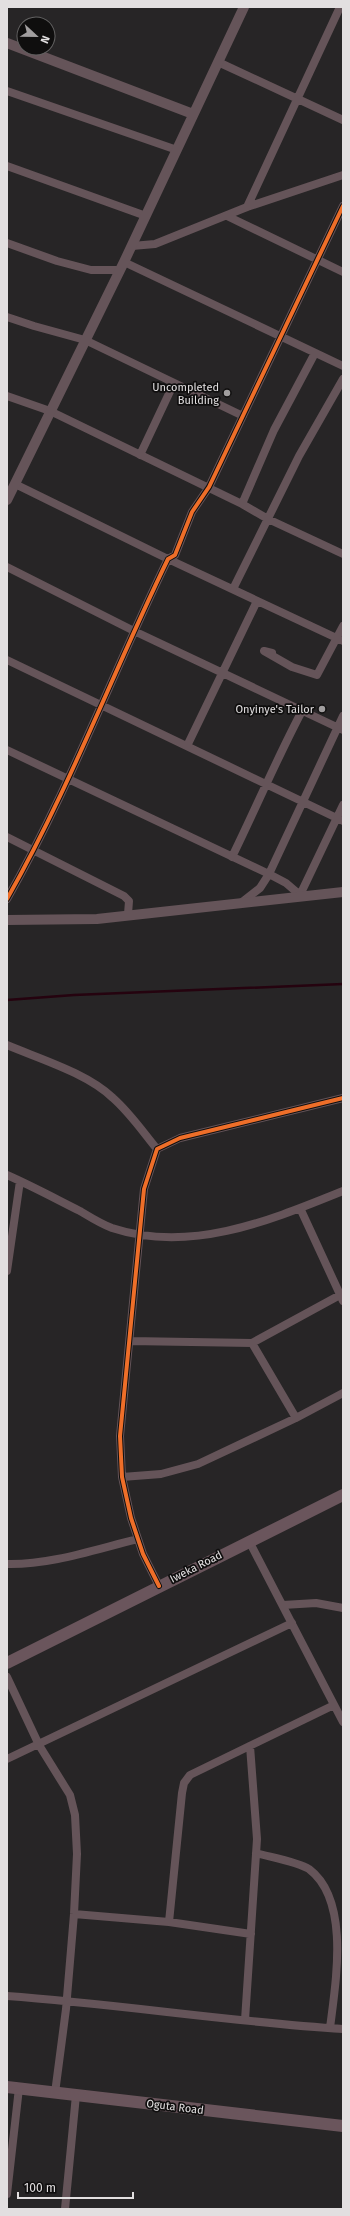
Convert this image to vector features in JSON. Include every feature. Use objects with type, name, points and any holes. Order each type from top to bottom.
[{"type":"main road","name":"Iweka Road","points":[[7,1663],[343,1495]]},
{"type":"main road","name":"Oguta Road","points":[[13,2088],[343,2126]]},
{"type":"street","points":[[7,500],[132,246],[244,7]]},
{"type":"street","points":[[247,207],[340,7]]},
{"type":"street","points":[[7,43],[193,114]]},
{"type":"street","points":[[218,62],[343,120]]},
{"type":"street","points":[[7,91],[177,150]]},
{"type":"street","points":[[7,166],[146,216]]},
{"type":"street","points":[[132,246],[155,244],[247,207],[342,177]]},
{"type":"street","points":[[7,899],[35,850],[134,630],[168,559],[175,555],[192,512],[209,488],[343,206]]},
{"type":"street","points":[[227,216],[343,272]]},
{"type":"street","points":[[7,243],[56,261],[91,270],[122,266],[281,336],[343,366]]},
{"type":"street","points":[[7,317],[85,340],[243,416]]},
{"type":"street","points":[[242,504],[274,430],[315,353]]},
{"type":"street","points":[[233,589],[299,456],[343,379]]},
{"type":"street","points":[[140,455],[174,383]]},
{"type":"street","points":[[8,399],[50,411],[242,504],[268,519],[343,554]]},
{"type":"street","points":[[15,484],[168,559],[340,640]]},
{"type":"street","points":[[7,567],[340,729]]},
{"type":"street","points":[[187,746],[258,601]]},
{"type":"street","points":[[272,653],[264,651],[292,666],[317,675],[340,640],[343,626]]},
{"type":"street","points":[[7,660],[340,819]]},
{"type":"street","points":[[232,857],[267,785],[282,747],[302,710]]},
{"type":"street","points":[[241,903],[260,888],[269,874],[302,802],[340,729],[343,716]]},
{"type":"street","points":[[7,750],[269,874],[286,883],[300,895]]},
{"type":"street","points":[[300,895],[340,819],[343,805]]},
{"type":"street","points":[[7,837],[124,896],[130,901],[128,914]]},
{"type":"street","points":[[7,920],[97,918],[241,903],[300,895],[343,892]]},
{"type":"street","points":[[7,1046],[81,1077],[104,1090],[114,1098],[157,1149]]},
{"type":"street","points":[[159,1586],[131,1518],[122,1477],[120,1436],[130,1341],[138,1236],[144,1188],[157,1149],[180,1138],[343,1098]]},
{"type":"street","points":[[7,1175],[110,1227],[138,1236],[172,1238],[209,1235],[270,1220],[343,1191]]},
{"type":"street","points":[[7,1271],[20,1181]]},
{"type":"street","points":[[130,1341],[252,1343],[342,1298],[300,1208]]},
{"type":"street","points":[[252,1343],[296,1418]]},
{"type":"street","points":[[122,1477],[161,1474],[198,1464],[296,1418],[343,1393]]},
{"type":"street","points":[[7,1564],[25,1564],[60,1558],[138,1538]]},
{"type":"street","points":[[249,1541],[343,1722]]},
{"type":"street","points":[[283,1605],[316,1603],[343,1608]]},
{"type":"street","points":[[7,1759],[292,1623]]},
{"type":"street","points":[[7,1677],[39,1745],[70,1795],[73,1805],[77,1854],[74,1914],[67,2000],[55,2093]]},
{"type":"street","points":[[168,1922],[184,1783],[190,1775],[334,1705]]},
{"type":"street","points":[[245,2020],[257,1839],[250,1746]]},
{"type":"street","points":[[256,1853],[308,1869],[325,1884],[336,1904],[341,1923],[341,1940],[330,2028]]},
{"type":"street","points":[[74,1914],[168,1922],[251,1934]]},
{"type":"street","points":[[7,1996],[67,2000],[245,2020],[343,2029]]},
{"type":"street","points":[[7,2194],[13,2088]]},
{"type":"street","points":[[65,2209],[76,2095]]},
{"type":"waterway","points":[[7,1000],[74,995],[343,984]]},
{"type":"cycle path","points":[[7,899],[51,816],[168,559],[175,555],[192,512],[209,487],[343,206]]},
{"type":"cycle path","points":[[159,1586],[143,1554],[131,1518],[122,1477],[120,1436],[144,1189],[157,1149],[180,1138],[343,1098]]},
{"type":"place","name":"Uncompleted Building","points":[[227,393]]},
{"type":"place","name":"Onyinye's Tailor","points":[[322,709]]}]
